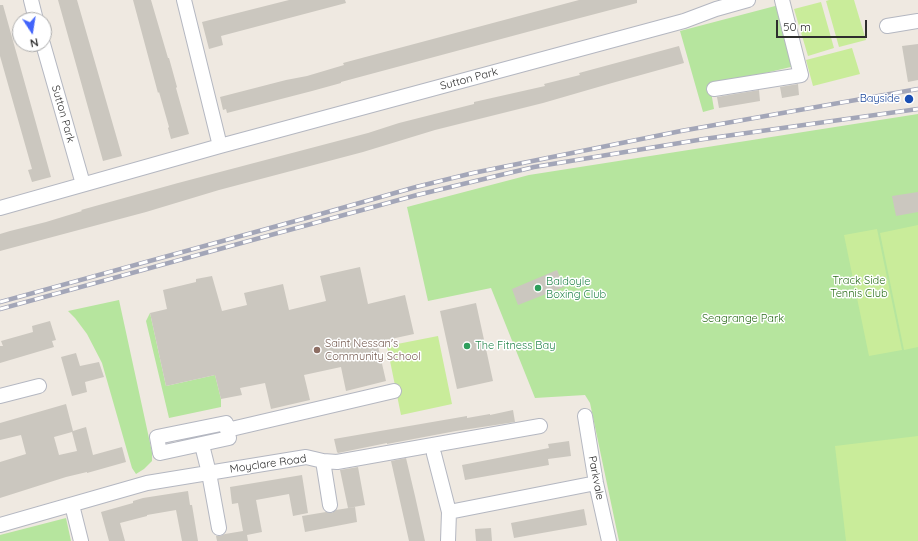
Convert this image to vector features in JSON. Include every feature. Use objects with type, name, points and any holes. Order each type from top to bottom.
[{"type":"street","points":[[31,0],[34,12]]},
{"type":"street","points":[[184,0],[220,146]]},
{"type":"street","name":"Sutton Park","points":[[0,208],[220,146],[684,21],[715,4],[748,0]]},
{"type":"street","points":[[714,89],[801,75],[782,0]]},
{"type":"street","points":[[886,26],[918,21]]},
{"type":"street","name":"Sutton Park","points":[[45,52],[83,184]]},
{"type":"street","points":[[0,396],[39,386]]},
{"type":"street","points":[[227,430],[394,391]]},
{"type":"street","name":"Parkvale","points":[[585,416],[596,483],[609,541]]},
{"type":"street","points":[[226,423],[229,438],[202,444],[160,453],[157,437],[226,423]]},
{"type":"street","name":"Moyclare Road","points":[[0,525],[72,506],[147,483],[306,457],[322,461],[337,462],[540,426]]},
{"type":"street","points":[[202,444],[209,472],[219,528]]},
{"type":"street","points":[[434,454],[449,512],[448,541]]},
{"type":"street","points":[[322,461],[330,505]]},
{"type":"street","points":[[449,512],[596,483]]},
{"type":"street","points":[[72,506],[81,541]]},
{"type":"green space","points":[[854,0],[866,40],[839,47],[826,1]]},
{"type":"green space","points":[[821,2],[834,48],[808,56],[794,9]]},
{"type":"green space","points":[[779,5],[795,66],[710,86],[714,109],[703,112],[680,31]]},
{"type":"green space","points":[[852,48],[860,74],[813,86],[806,60]]},
{"type":"green space","name":"Seagrange Park","points":[[918,114],[918,541],[619,541],[590,403],[585,395],[535,398],[491,288],[428,301],[407,207],[529,175]]},
{"type":"green space","points":[[918,225],[918,347],[904,350],[880,233]]},
{"type":"green space","name":"Track Side Tennis Club","points":[[877,229],[902,350],[869,356],[844,235]]},
{"type":"green space","points":[[119,300],[152,452],[152,461],[136,474],[132,468],[102,363],[87,334],[68,311]]},
{"type":"green space","points":[[150,313],[166,386],[215,375],[221,399],[221,407],[169,418],[146,321]]},
{"type":"green space","points":[[438,336],[452,404],[401,415],[387,346]]},
{"type":"green space","points":[[918,436],[918,541],[846,541],[835,446]]},
{"type":"green space","points":[[66,518],[71,541],[0,541],[0,535]]},
{"type":"building","points":[[58,0],[77,0],[122,156],[103,161]]},
{"type":"building","points":[[133,0],[151,0],[169,58],[189,134],[171,139],[169,127],[159,92],[158,93]]},
{"type":"building","points":[[289,0],[345,0],[346,3],[221,36],[223,45],[209,49],[202,22]]},
{"type":"building","points":[[579,0],[637,0],[637,3],[227,113],[226,109],[223,110],[220,97],[307,76],[344,65],[343,63]]},
{"type":"building","points":[[0,5],[3,5],[12,37],[12,52],[16,52],[51,177],[32,182],[28,170],[32,169],[0,56]]},
{"type":"building","points":[[918,44],[918,80],[908,82],[902,46]]},
{"type":"building","points":[[679,46],[684,63],[543,103],[435,130],[363,152],[219,190],[146,212],[0,251],[0,234],[178,183],[474,104],[474,102],[545,86],[544,84],[580,75],[579,73]]},
{"type":"building","points":[[798,84],[799,95],[782,98],[780,87]]},
{"type":"building","points":[[759,90],[760,101],[719,108],[717,97]]},
{"type":"building","points":[[918,192],[918,212],[896,216],[892,196]]},
{"type":"building","points":[[360,267],[368,304],[405,295],[414,334],[377,342],[386,381],[346,391],[341,367],[304,375],[310,400],[271,409],[265,383],[240,388],[242,395],[221,399],[215,375],[166,386],[150,313],[167,309],[163,290],[196,282],[196,279],[212,276],[222,311],[247,305],[244,293],[283,284],[289,310],[326,301],[320,276]]},
{"type":"building","name":"Baldoyle Boxing Club","points":[[557,270],[564,287],[518,305],[512,289]]},
{"type":"building","name":"The Fitness Bay","points":[[476,303],[493,381],[457,389],[440,311]]},
{"type":"building","points":[[50,321],[56,340],[52,341],[54,347],[0,363],[0,346],[3,346],[1,341],[33,332],[32,326]]},
{"type":"building","points":[[76,353],[80,366],[99,362],[104,377],[85,382],[87,392],[72,396],[61,357]]},
{"type":"building","points":[[66,404],[73,431],[86,427],[93,455],[122,447],[126,462],[87,473],[66,477],[0,498],[0,462],[26,454],[21,435],[0,440],[0,423]],"holes":[[[72,432],[77,451],[59,455],[54,437]]]},
{"type":"building","points":[[513,410],[515,422],[387,443],[338,453],[334,439],[467,416],[467,418]]},
{"type":"building","points":[[569,441],[571,456],[548,459],[549,465],[465,480],[462,465],[549,448],[548,444]]},
{"type":"building","points":[[406,458],[425,541],[409,541],[391,461]]},
{"type":"building","points":[[358,467],[365,505],[348,508],[340,470]]},
{"type":"building","points":[[302,475],[308,513],[293,516],[289,494],[256,500],[262,532],[247,535],[248,541],[217,541],[216,536],[243,531],[238,503],[232,504],[230,487]]},
{"type":"building","points":[[188,491],[198,541],[182,541],[176,510],[147,515],[120,523],[125,541],[109,541],[101,512],[133,503],[133,501],[143,498]]},
{"type":"building","points":[[355,507],[357,522],[305,532],[302,516],[326,512],[332,513],[336,510]]},
{"type":"building","points":[[584,509],[587,525],[514,538],[511,523]]},
{"type":"building","points":[[491,528],[492,541],[476,541],[475,529]]},
{"type":"railway","points":[[0,302],[416,187],[473,173],[681,131],[918,89]]},
{"type":"railway","points":[[0,309],[417,195],[534,167],[704,139],[918,109]]},
{"type":"place","name":"Bayside","points":[[909,99]]},
{"type":"place","name":"Baldoyle Boxing Club","points":[[538,288]]},
{"type":"place","name":"The Fitness Bay","points":[[467,346]]},
{"type":"place","name":"Saint Nessan's Community School","points":[[317,350]]}]
